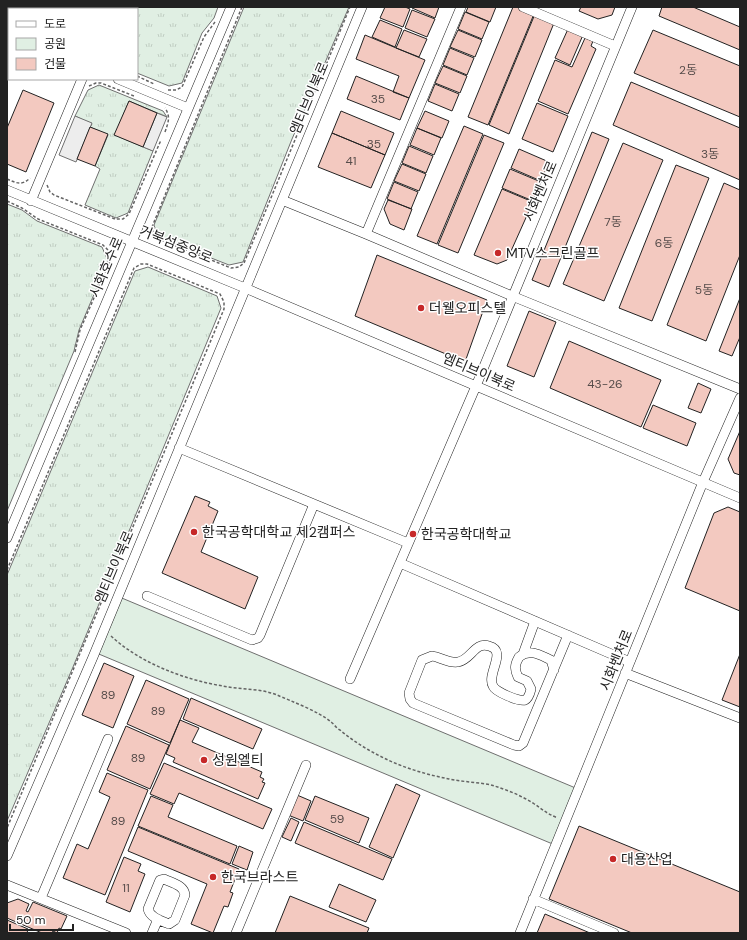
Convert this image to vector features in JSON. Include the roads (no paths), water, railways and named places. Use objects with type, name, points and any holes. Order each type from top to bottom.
[{"type":"street","name":"시화호수로","points":[[7,538],[231,7]]},
{"type":"street","name":"엠티브이북로","points":[[7,856],[104,630],[362,7]]},
{"type":"street","points":[[366,234],[461,7]]},
{"type":"street","points":[[523,7],[616,46]]},
{"type":"street","name":"시화벤처로","points":[[350,679],[476,386],[632,7]]},
{"type":"street","points":[[31,200],[82,80]]},
{"type":"street","points":[[120,80],[188,108]]},
{"type":"street","name":"거북섬중앙로","points":[[7,190],[245,288]]},
{"type":"street","points":[[282,200],[740,389]]},
{"type":"street","name":"엠티브이북로","points":[[245,288],[740,498]]},
{"type":"street","name":"시화벤처로","points":[[520,933],[703,482],[740,398]]},
{"type":"street","points":[[179,448],[408,543]]},
{"type":"street","points":[[147,596],[252,640],[256,640],[260,635],[314,504]]},
{"type":"street","points":[[400,563],[630,662]]},
{"type":"street","points":[[535,621],[523,654],[519,657],[515,668],[518,677],[527,681],[531,689],[528,698],[520,700],[495,690],[492,686],[491,676],[498,656],[496,651],[488,645],[477,647],[465,660],[458,662],[453,663],[432,656],[422,660],[409,693],[410,699],[413,703],[519,746],[523,743],[568,635]]},
{"type":"street","points":[[523,654],[532,652],[551,660],[554,670]]},
{"type":"street","points":[[625,673],[740,718]]},
{"type":"street","points":[[41,898],[108,739]]},
{"type":"street","points":[[236,933],[306,765]]},
{"type":"street","points":[[164,879],[182,887],[185,895],[176,920],[169,924],[158,919],[149,913],[148,909],[160,880],[164,879]]},
{"type":"street","points":[[7,884],[126,933]]},
{"type":"street","points":[[533,899],[614,933]]},
{"type":"street","points":[[152,933],[158,919]]},
{"type":"place","name":"MTV스크린골프","points":[[498,253]]},
{"type":"place","name":"더웰오피스텔","points":[[421,308]]},
{"type":"place","name":"한국공학대학교 제2캠퍼스","points":[[194,532]]},
{"type":"place","name":"한국공학대학교","points":[[413,534]]},
{"type":"place","name":"성원엘티","points":[[204,760]]},
{"type":"place","name":"대용산업","points":[[613,859]]},
{"type":"place","name":"한국브라스트","points":[[213,877]]}]
